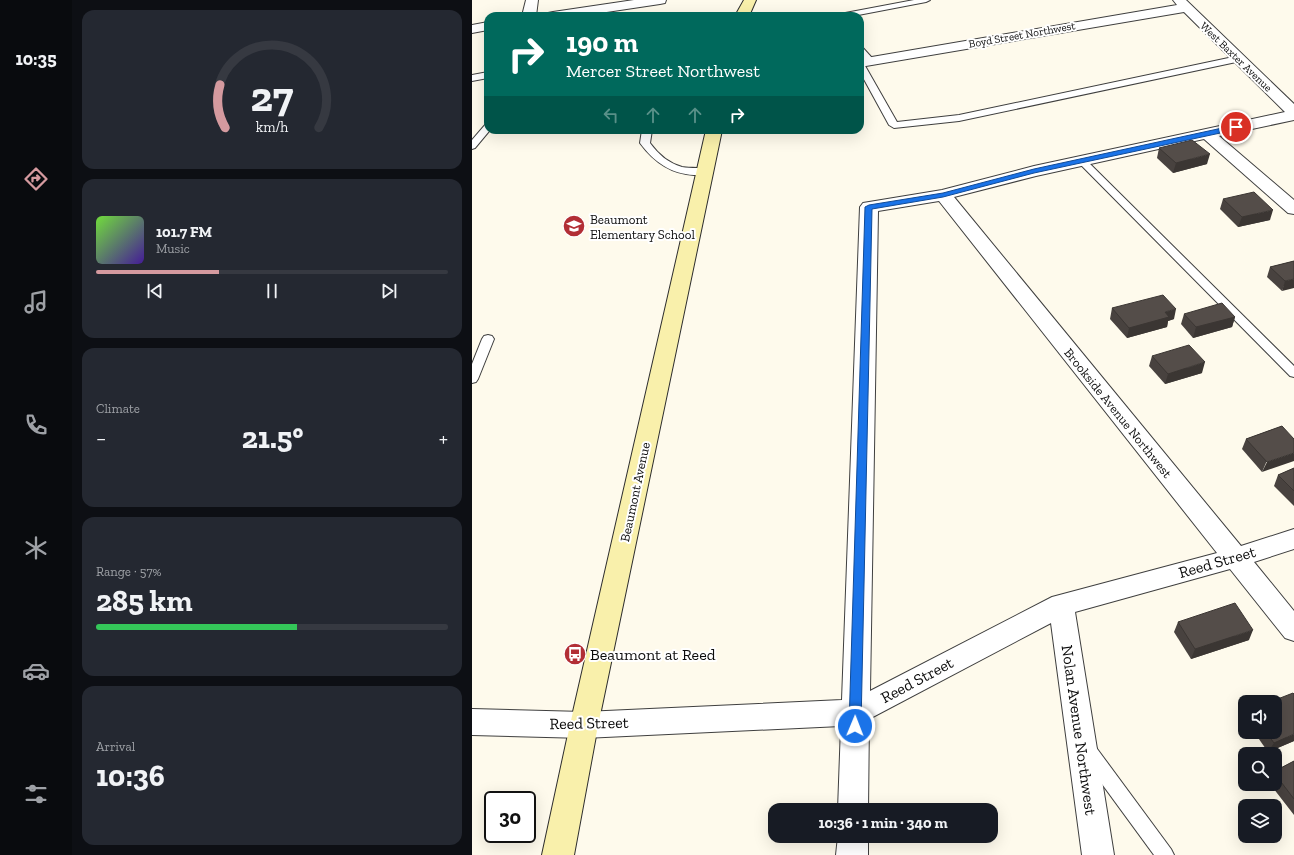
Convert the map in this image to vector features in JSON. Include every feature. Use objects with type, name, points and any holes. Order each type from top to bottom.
[{"type":"street","points":[[530,12],[532,0]]},
{"type":"street","points":[[577,12],[642,1],[660,0]]},
{"type":"street","points":[[744,12],[750,0]]},
{"type":"street","name":"West Baxter Avenue","points":[[1182,4],[1294,114]]},
{"type":"street","name":"Boyd Street Northwest","points":[[864,63],[1182,4]]},
{"type":"street","points":[[472,29],[484,27]]},
{"type":"street","points":[[853,803],[869,207],[943,195],[1034,172],[1294,114]]},
{"type":"street","name":"Beaumont Avenue","points":[[558,855],[584,725],[713,134]]},
{"type":"street","points":[[1207,134],[1294,209]]},
{"type":"street","name":"Brookside Avenue Northwest","points":[[943,195],[1294,630]]},
{"type":"street","name":"Reed Street","points":[[472,722],[584,725],[856,712],[1061,605],[1235,558],[1294,539]]},
{"type":"street","name":"Nolan Avenue Northwest","points":[[1061,605],[1098,855]]},
{"type":"street","points":[[852,855],[853,843]]},
{"type":"lane","points":[[862,12],[926,0]]},
{"type":"lane","points":[[864,65],[894,125],[959,118],[1238,59]]},
{"type":"lane","points":[[472,78],[484,76]]},
{"type":"lane","points":[[472,146],[484,132]]},
{"type":"lane","points":[[646,134],[645,143],[654,155],[669,166],[688,172],[704,172]]},
{"type":"lane","points":[[1082,161],[1294,373]]},
{"type":"lane","points":[[472,379],[488,339]]},
{"type":"lane","points":[[1081,741],[1165,855]]},
{"type":"building","points":[[1192,140],[1210,154],[1176,163],[1159,148]]},
{"type":"building","points":[[1254,192],[1273,210],[1242,217],[1223,199]]},
{"type":"building","points":[[1294,261],[1294,279],[1285,281],[1270,267]]},
{"type":"building","points":[[1163,295],[1176,309],[1165,312],[1169,317],[1129,328],[1112,308]]},
{"type":"building","points":[[1222,303],[1235,317],[1196,327],[1184,314]]},
{"type":"building","points":[[1189,345],[1205,362],[1168,374],[1152,356]]},
{"type":"building","points":[[1282,426],[1294,439],[1294,453],[1267,462],[1246,439]]},
{"type":"building","points":[[1294,468],[1294,491],[1278,475]]},
{"type":"building","points":[[1235,603],[1253,630],[1195,649],[1178,622]]},
{"type":"building","points":[[1293,693],[1294,694],[1294,734],[1274,743],[1271,739],[1282,739],[1282,697]]},
{"type":"building","points":[[1294,761],[1294,799],[1282,783],[1282,767]]},
{"type":"place","name":"Beaumont Elementary School","points":[[574,226]]},
{"type":"place","name":"Beaumont at Reed","points":[[575,654]]},
{"type":"route","points":[[855,726],[869,207],[943,195],[1034,172],[1236,127]]}]
